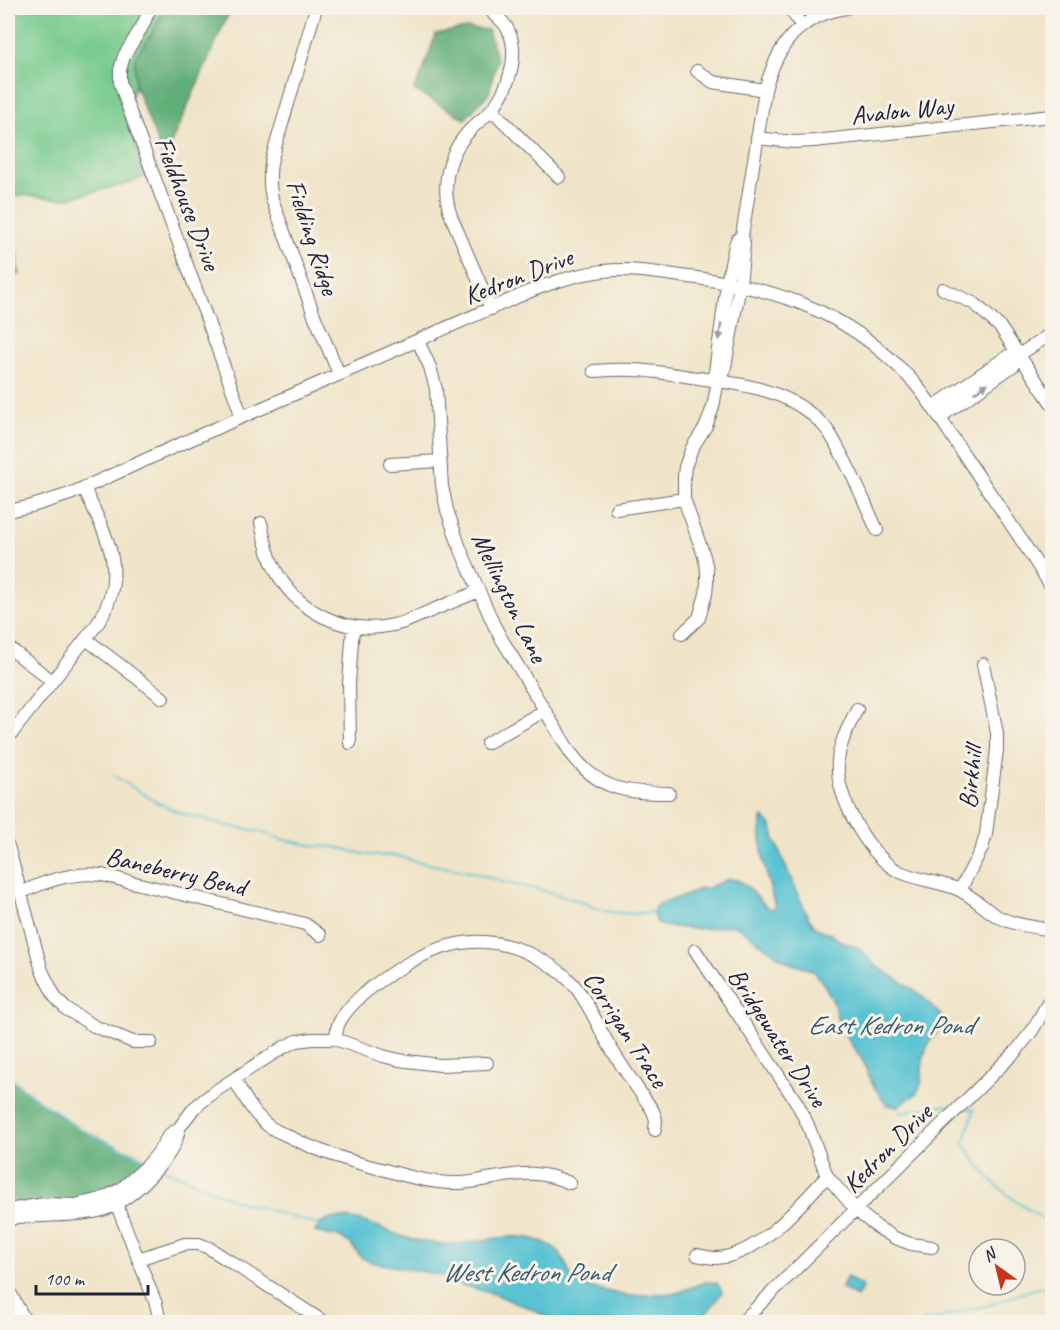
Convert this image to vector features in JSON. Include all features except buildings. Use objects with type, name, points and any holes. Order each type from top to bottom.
[{"type":"main road","points":[[8,1279],[12,1288],[10,1302],[14,1323]]},
{"type":"main road","points":[[10,1302],[24,1323]]},
{"type":"street","name":"Fieldhouse Drive","points":[[150,8],[143,25],[124,56],[120,70],[120,82],[242,417]]},
{"type":"street","name":"Fielding Ridge","points":[[316,8],[272,158],[270,190],[314,315],[339,374]]},
{"type":"street","points":[[789,8],[802,26]]},
{"type":"street","points":[[682,634],[699,618],[707,583],[704,556],[684,499],[685,467],[692,448],[706,426],[713,407],[718,380],[724,372],[740,285],[744,244],[742,236],[765,90],[776,57],[802,26],[820,14],[846,8]]},
{"type":"street","points":[[491,309],[451,216],[446,194],[448,165],[460,142],[472,127],[492,110],[509,79],[513,49],[508,29],[503,21],[494,15]]},
{"type":"street","points":[[697,71],[713,82],[765,90]]},
{"type":"street","points":[[492,110],[559,177]]},
{"type":"street","name":"Avalon Way","points":[[757,138],[794,142],[814,141],[1053,116]]},
{"type":"street","points":[[718,380],[715,372],[727,283],[735,245],[742,236]]},
{"type":"street","name":"Kedron Drive","points":[[8,511],[58,499],[549,284],[605,271],[655,272],[740,285],[776,294],[807,305],[871,342],[915,384],[936,412],[1053,588]]},
{"type":"street","points":[[944,289],[975,304],[1000,327],[1053,404]]},
{"type":"street","points":[[936,412],[1014,365],[1019,356],[1053,333]]},
{"type":"street","name":"Mellington Lane","points":[[418,341],[430,367],[436,389],[442,486],[453,529],[498,632],[570,752],[589,774],[617,788],[634,792],[669,793]]},
{"type":"street","points":[[594,371],[661,372],[718,380],[780,395],[805,409],[824,426],[848,465],[878,530]]},
{"type":"street","points":[[390,464],[440,461]]},
{"type":"street","points":[[8,738],[98,623],[109,602],[113,588],[114,568],[110,546],[84,488]]},
{"type":"street","points":[[616,509],[684,499]]},
{"type":"street","points":[[261,523],[273,566],[293,595],[324,617],[337,623],[354,627],[382,627],[406,622],[479,591]]},
{"type":"street","points":[[350,743],[350,684],[354,627]]},
{"type":"street","points":[[86,639],[163,698]]},
{"type":"street","points":[[8,647],[52,681]]},
{"type":"street","name":"Birkhill","points":[[960,890],[986,834],[997,750],[997,733],[982,664]]},
{"type":"street","points":[[857,709],[841,743],[838,773],[846,801],[864,838],[879,857],[898,871],[960,890],[1000,918],[1053,930]]},
{"type":"street","points":[[487,743],[544,711]]},
{"type":"street","points":[[8,846],[42,971],[51,992],[66,1009],[84,1020],[133,1042],[151,1042]]},
{"type":"street","name":"Baneberry Bend","points":[[21,892],[81,874],[102,875],[305,924],[320,935]]},
{"type":"street","name":"Corrigan Trace","points":[[335,1039],[339,1025],[349,1009],[364,994],[404,966],[434,950],[461,943],[499,943],[521,950],[556,968],[571,982],[585,1001],[616,1057],[653,1111],[656,1120],[655,1130]]},
{"type":"street","name":"Bridgewater Drive","points":[[695,950],[797,1103],[808,1125],[827,1176],[856,1210],[877,1227],[911,1244],[932,1247]]},
{"type":"street","name":"Kedron Drive","points":[[742,1323],[1016,1051],[1032,1031],[1053,996]]},
{"type":"street","points":[[114,1199],[121,1189],[147,1166],[169,1135],[178,1128],[194,1108],[214,1092],[297,1041],[335,1039],[399,1060],[440,1065],[487,1063]]},
{"type":"street","points":[[234,1079],[257,1114],[270,1127],[301,1143],[339,1158],[439,1182],[471,1182],[536,1173],[570,1183]]},
{"type":"street","points":[[697,1255],[718,1257],[732,1255],[751,1247],[788,1216],[827,1176]]},
{"type":"street","points":[[8,1221],[16,1217],[101,1199],[114,1199]]},
{"type":"street","points":[[114,1199],[156,1304],[160,1323]]},
{"type":"street","points":[[8,1210],[20,1207],[52,1210]]},
{"type":"street","points":[[138,1258],[185,1244],[199,1244],[209,1248],[324,1323]]},
{"type":"green space","points":[[8,8],[165,8],[152,33],[135,57],[135,85],[125,116],[147,175],[127,184],[63,199],[21,195],[8,200]]},
{"type":"green space","points":[[165,8],[231,8],[164,159],[135,85],[135,57],[152,33]]},
{"type":"green space","points":[[467,28],[488,30],[497,60],[489,93],[465,119],[414,90],[436,34]]},
{"type":"green space","points":[[8,232],[19,258],[17,264],[20,274],[8,278]]},
{"type":"green space","points":[[8,1076],[80,1129],[151,1161],[121,1189],[75,1205],[8,1209]]},
{"type":"water","name":"East Kedron Pond","points":[[763,817],[772,827],[785,865],[808,917],[816,928],[856,947],[876,966],[919,993],[944,1019],[945,1023],[927,1047],[923,1058],[921,1084],[916,1094],[898,1106],[886,1104],[871,1082],[863,1061],[840,1028],[833,1001],[815,972],[790,963],[739,927],[728,925],[693,929],[663,926],[657,923],[653,914],[655,907],[731,879],[748,887],[768,908],[773,909],[775,906],[762,849]]},
{"type":"water","name":"West Kedron Pond","points":[[340,1218],[364,1222],[405,1237],[432,1243],[462,1243],[505,1237],[535,1239],[550,1245],[559,1252],[574,1282],[628,1296],[677,1293],[705,1282],[717,1283],[722,1292],[717,1301],[696,1322],[556,1322],[528,1307],[498,1295],[458,1284],[441,1275],[371,1262],[362,1258],[349,1242],[315,1232],[320,1224]]},
{"type":"water","points":[[847,1277],[863,1287],[857,1297],[841,1288]]},
{"type":"waterway","points":[[113,775],[158,803],[183,814],[219,824],[315,846],[335,847],[368,855],[398,856],[475,873],[580,901],[611,912],[634,914],[654,912]]},
{"type":"waterway","points":[[8,1076],[75,1127],[145,1159]]},
{"type":"waterway","points":[[898,1106],[901,1113],[945,1105],[954,1107]]},
{"type":"waterway","points":[[965,1108],[974,1110],[964,1143],[972,1156],[996,1185],[1014,1200],[1052,1224]]},
{"type":"waterway","points":[[163,1168],[231,1199],[319,1225]]},
{"type":"waterway","points":[[923,1322],[989,1305],[1052,1284]]}]
